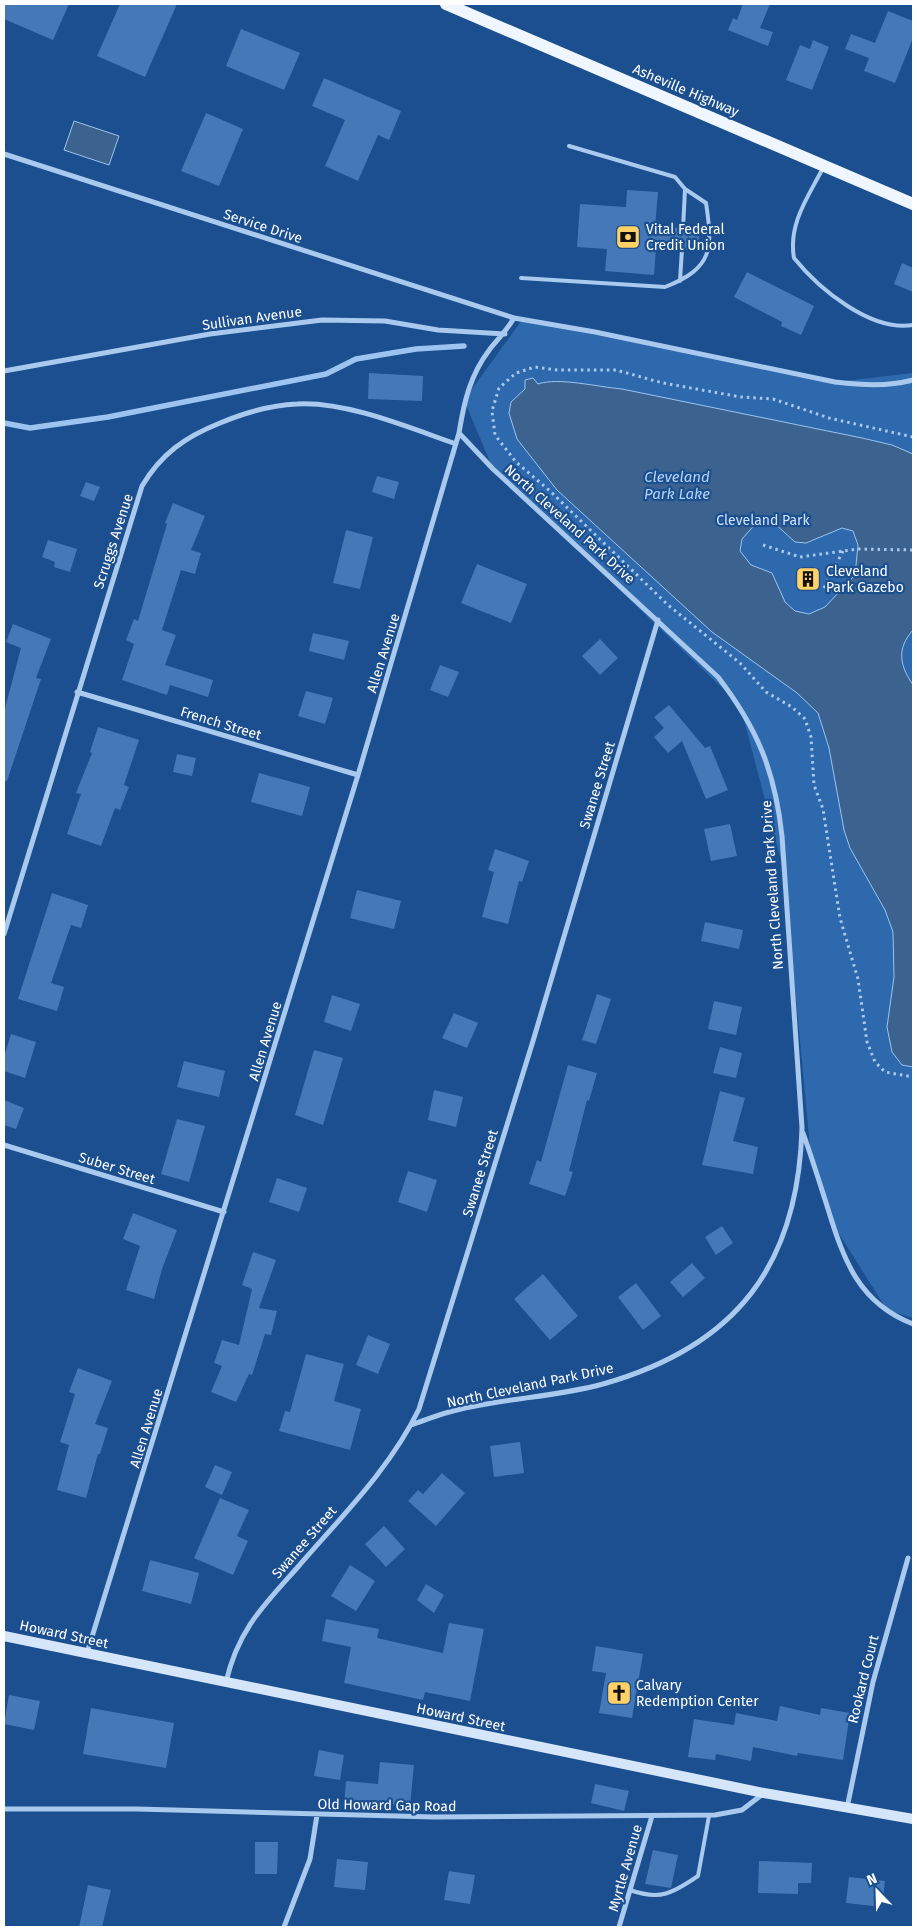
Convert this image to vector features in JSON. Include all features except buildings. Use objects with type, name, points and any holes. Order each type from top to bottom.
[{"type":"main road","name":"Asheville Highway","points":[[446,4],[913,204]]},
{"type":"street","name":"Service Drive","points":[[4,154],[514,318]]},
{"type":"street","points":[[459,433],[464,400],[470,381],[491,348],[505,334],[514,318],[594,332],[835,382],[893,385],[913,380]]},
{"type":"street","name":"Sullivan Avenue","points":[[4,371],[210,334],[322,320],[369,320],[438,330],[505,334]]},
{"type":"street","name":"Scruggs Avenue","points":[[4,934],[142,486],[153,468],[185,438],[235,417],[275,406],[299,403],[345,409],[401,424],[456,444]]},
{"type":"street","name":"Allen Avenue","points":[[87,1653],[358,775],[459,433]]},
{"type":"street","name":"North Cleveland Park Drive","points":[[411,1425],[457,1410],[568,1391],[602,1384],[635,1374],[697,1343],[725,1323],[749,1298],[768,1270],[781,1238],[797,1184],[802,1128],[778,801],[770,768],[757,735],[734,698],[718,677],[493,469],[459,433]]},
{"type":"street","name":"Swanee Street","points":[[226,1682],[231,1661],[250,1622],[389,1458],[411,1425],[419,1409],[527,1060],[658,620]]},
{"type":"street","name":"French Street","points":[[77,692],[358,775]]},
{"type":"street","name":"North Cleveland Park Drive","points":[[802,1128],[847,1264],[871,1297],[887,1310],[913,1324]]},
{"type":"street","name":"Suber Street","points":[[4,1145],[224,1212]]},
{"type":"street","name":"Rookard Court","points":[[847,1808],[873,1682],[908,1558]]},
{"type":"street","name":"Howard Street","points":[[4,1636],[764,1793],[913,1819]]},
{"type":"street","name":"Old Howard Gap Road","points":[[4,1809],[137,1809],[434,1817],[709,1816],[742,1810],[764,1793]]},
{"type":"street","points":[[284,1927],[310,1859],[317,1815]]},
{"type":"street","name":"Myrtle Avenue","points":[[619,1927],[652,1816]]},
{"type":"lane","points":[[521,278],[665,287],[680,281],[702,265],[711,237],[706,203],[685,189],[675,176],[569,146]]},
{"type":"lane","points":[[824,166],[796,222],[792,238],[794,258],[836,297],[854,310],[896,326],[913,325]]},
{"type":"lane","points":[[683,229],[685,189]]},
{"type":"lane","points":[[680,281],[682,250]]},
{"type":"lane","points":[[630,1890],[647,1896],[673,1893],[698,1876],[709,1816]]},
{"type":"path","points":[[913,437],[829,418],[773,399],[741,397],[662,383],[616,370],[558,370],[535,367],[516,372],[499,388],[492,411],[495,435],[516,462],[550,491],[668,605],[740,663],[766,692],[792,707],[805,719],[811,737],[814,785],[823,809],[840,918],[858,978],[867,1042],[875,1062],[885,1072],[913,1077]]},
{"type":"path","points":[[764,545],[800,558],[858,549],[913,550]]},
{"type":"path","points":[[824,588],[843,551]]},
{"type":"green space","name":"Cleveland Park","points":[[522,320],[835,382],[913,373],[913,1318],[887,1310],[831,1221],[811,1157],[784,872],[740,705],[493,469],[464,400]]},
{"type":"water","points":[[74,121],[119,136],[109,165],[64,150]]},
{"type":"water","name":"Cleveland Park Lake","points":[[533,378],[538,384],[567,382],[622,389],[862,438],[892,445],[913,454],[913,630],[904,644],[902,658],[905,671],[913,685],[913,1067],[902,1065],[892,1052],[887,1027],[894,977],[893,932],[885,910],[850,848],[844,830],[829,748],[818,713],[797,693],[712,632],[557,490],[517,439],[509,413],[511,402],[525,389],[525,380]],"holes":[[[758,521],[773,522],[795,542],[806,543],[842,528],[853,531],[858,545],[855,575],[825,607],[809,614],[795,611],[785,602],[772,573],[751,565],[740,551],[742,539]]]},
{"type":"waterway","points":[[4,423],[30,428],[108,417],[326,374],[356,359],[416,349],[464,346]]},
{"type":"place","name":"Vital Federal Credit Union","points":[[628,237]]},
{"type":"place","name":"Cleveland Park Gazebo","points":[[808,579]]},
{"type":"place","name":"Calvary Redemption Center","points":[[619,1693]]}]
